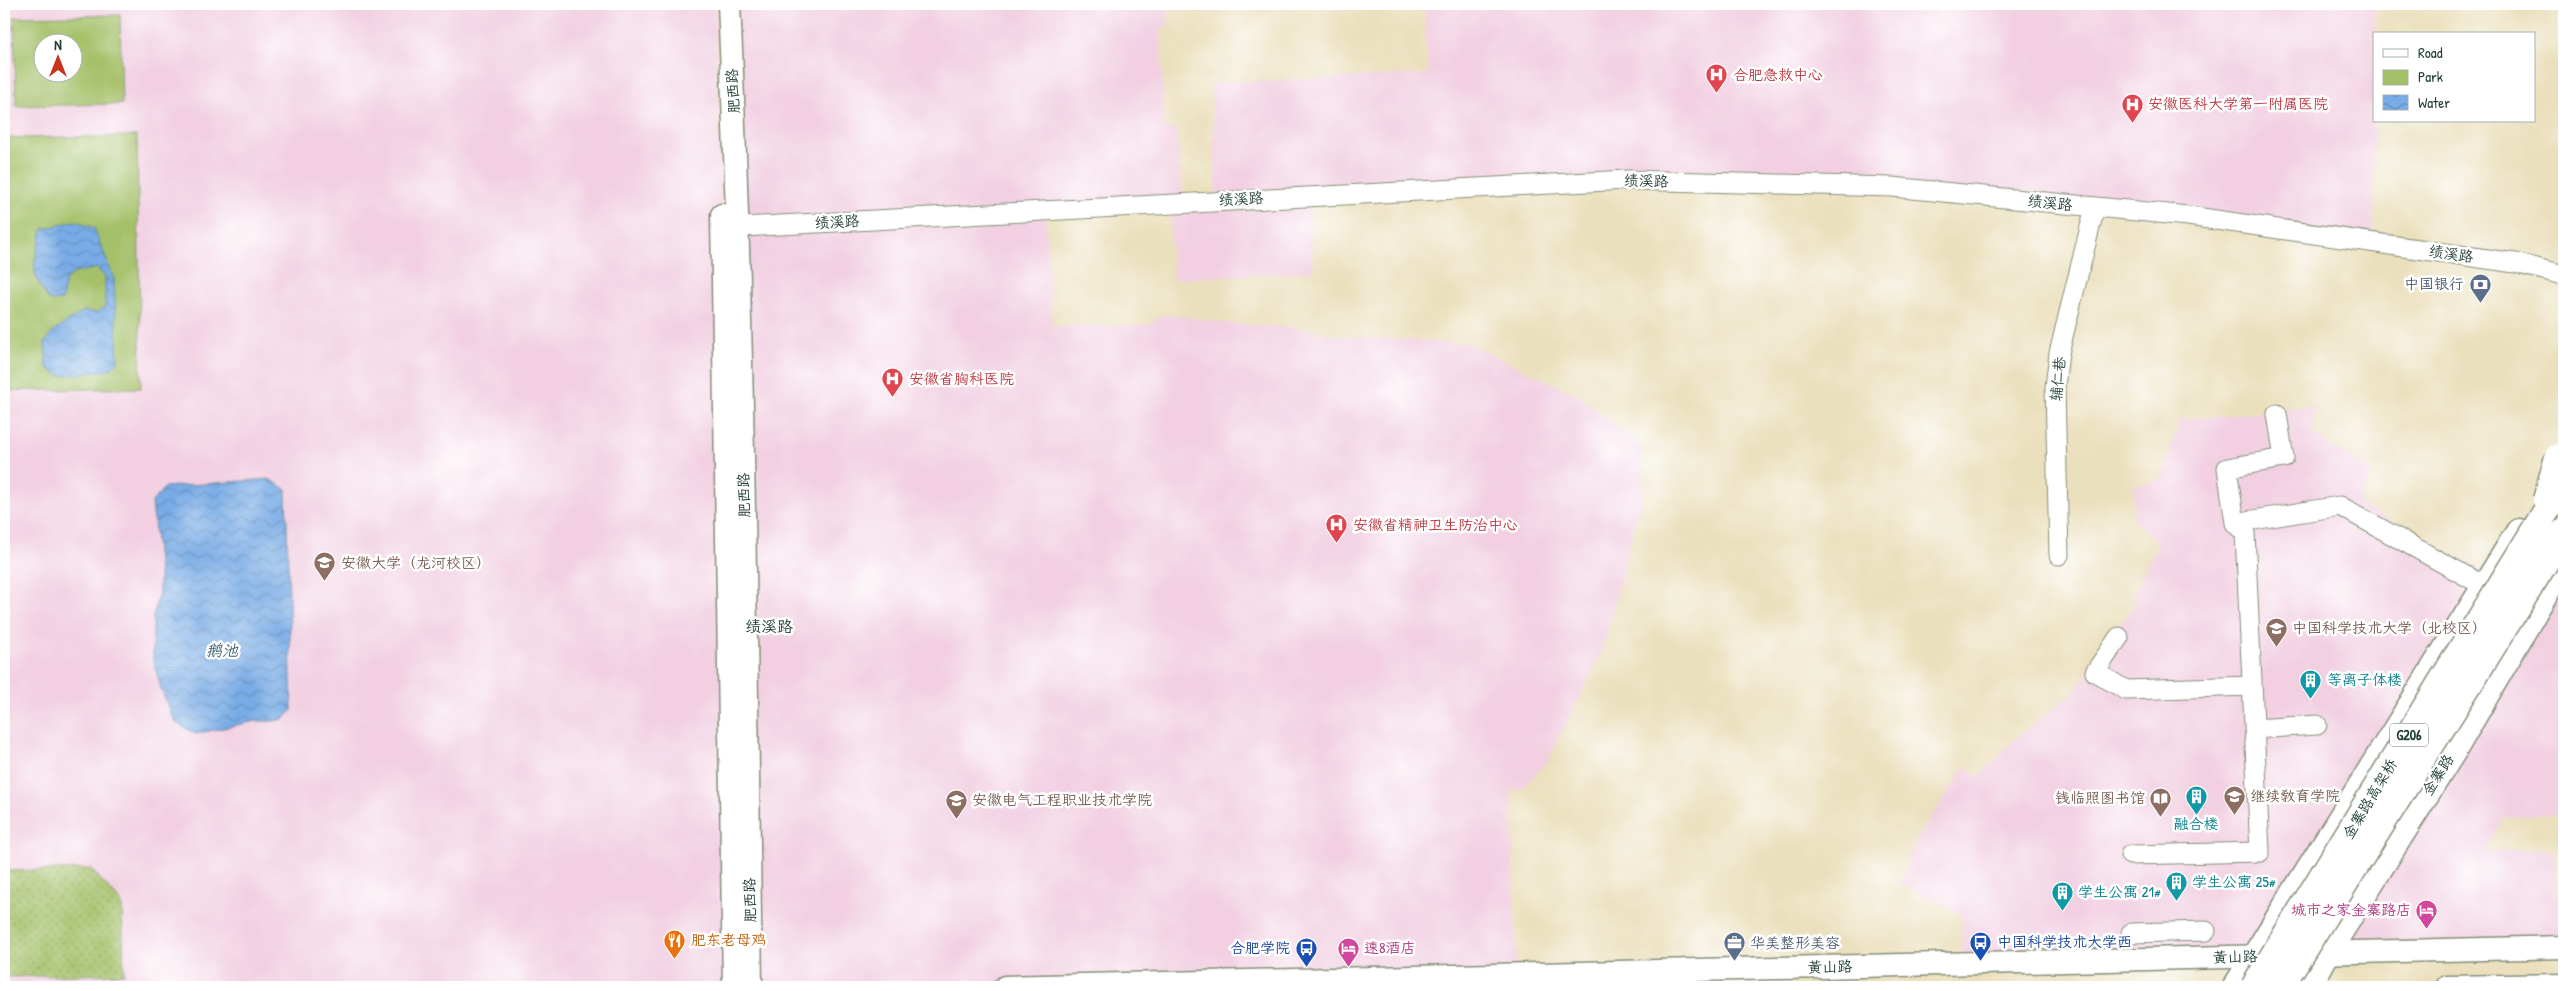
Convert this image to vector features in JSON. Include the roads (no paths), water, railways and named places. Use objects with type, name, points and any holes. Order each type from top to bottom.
[{"type":"highway","points":[[2539,522],[2558,457],[2564,448]]},
{"type":"highway","points":[[2236,987],[2564,459]]},
{"type":"highway","name":"金寨路高架桥","points":[[2254,987],[2564,482]]},
{"type":"highway","name":"金寨路高架桥","points":[[2280,987],[2563,542]]},
{"type":"highway","name":"金寨路","points":[[2308,987],[2327,952],[2456,746],[2563,542]]},
{"type":"main road","name":"肥西路","points":[[715,4],[730,228],[746,579],[751,987]]},
{"type":"main road","name":"肥西路","points":[[729,4],[734,987]]},
{"type":"main road","name":"黄山路","points":[[1006,987],[2564,947]]},
{"type":"main road","points":[[2447,987],[2564,985]]},
{"type":"street","name":"绩溪路","points":[[730,228],[1169,203],[1627,180],[1892,188],[2188,216],[2496,260],[2564,275]]},
{"type":"street","name":"辅仁巷","points":[[2060,555],[2055,387],[2060,353],[2095,207]]},
{"type":"street","points":[[2130,856],[2260,852],[2245,533],[2235,523],[2227,468],[2284,458],[2277,414]]},
{"type":"street","points":[[2235,523],[2340,506],[2484,586]]},
{"type":"street","points":[[2119,637],[2095,672],[2126,690],[2252,686]]},
{"type":"street","points":[[2254,729],[2317,725]]},
{"type":"street","points":[[2131,933],[2206,931]]},
{"type":"water","points":[[75,221],[94,228],[114,279],[118,361],[110,370],[59,376],[47,367],[45,342],[54,331],[84,311],[97,313],[105,307],[105,277],[97,268],[74,273],[66,279],[62,300],[50,301],[35,274],[35,259],[43,229]]},
{"type":"water","name":"鹅池","points":[[269,479],[286,489],[292,711],[284,719],[256,721],[195,734],[175,722],[161,689],[153,659],[153,616],[159,592],[159,572],[152,502],[165,487]]},
{"type":"place","name":"合肥急救中心","points":[[1717,94]]},
{"type":"place","name":"安徽医科大学第一附属医院","points":[[2132,123]]},
{"type":"place","name":"中国银行","points":[[2480,303]]},
{"type":"place","name":"安徽省胸科医院","points":[[893,398]]},
{"type":"place","name":"安徽省精神卫生防治中心","points":[[1337,544]]},
{"type":"place","name":"安徽大学（龙河校区）","points":[[325,582]]},
{"type":"place","name":"中国科学技术大学（北校区）","points":[[2276,647]]},
{"type":"place","name":"等离子体楼","points":[[2311,699]]},
{"type":"place","name":"融合楼","points":[[2196,815]]},
{"type":"place","name":"继续教育学院","points":[[2234,815]]},
{"type":"place","name":"钱临照图书馆","points":[[2161,817]]},
{"type":"place","name":"安徽电气工程职业技术学院","points":[[956,819]]},
{"type":"place","name":"学生公寓 25#","points":[[2176,901]]},
{"type":"place","name":"学生公寓 21#","points":[[2062,911]]},
{"type":"place","name":"城市之家金寨路店","points":[[2427,929]]},
{"type":"place","name":"肥东老母鸡","points":[[675,959]]},
{"type":"place","name":"中国科学技术大学西","points":[[1981,961]]},
{"type":"place","name":"华美整形美容","points":[[1734,962]]},
{"type":"place","name":"合肥学院","points":[[1306,967]]},
{"type":"place","name":"速8酒店","points":[[1348,967]]},
{"type":"district","name":"绩溪路","points":[[769,626]]}]
